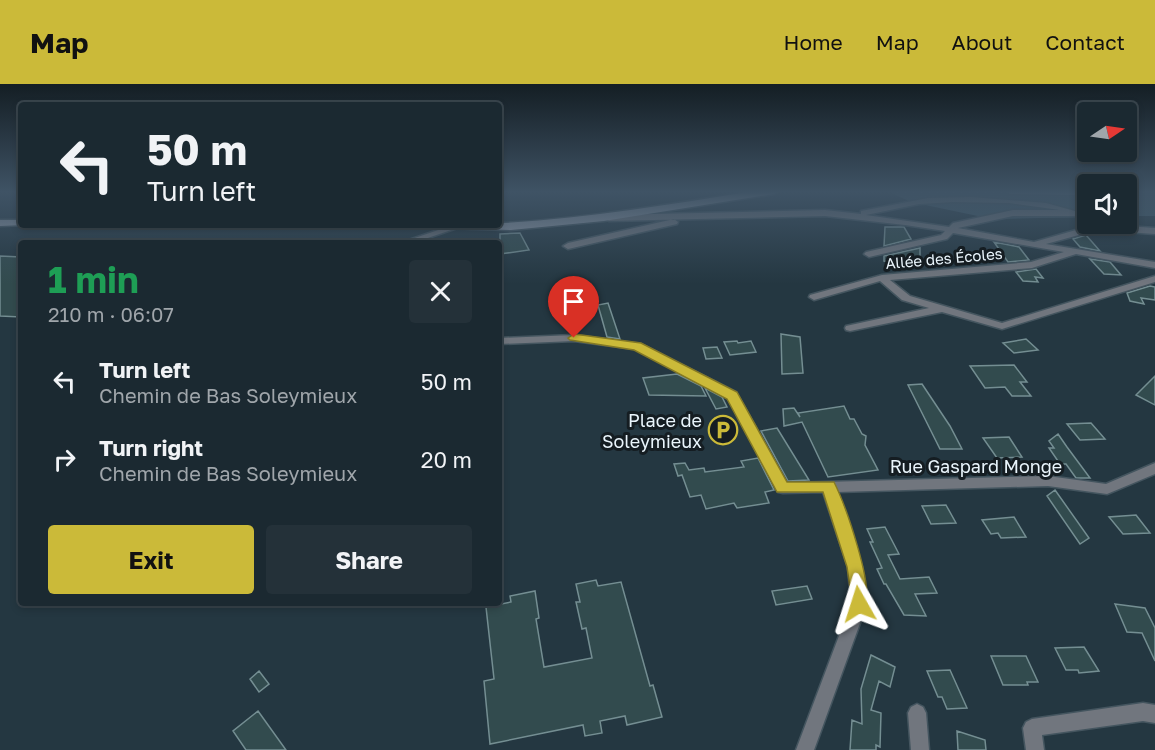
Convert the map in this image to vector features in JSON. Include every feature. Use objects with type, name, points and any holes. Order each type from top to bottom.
[{"type":"main road","points":[[502,227],[562,222]]},
{"type":"main road","points":[[0,223],[18,223]]},
{"type":"street","points":[[568,246],[676,222]]},
{"type":"street","points":[[895,222],[1155,265]]},
{"type":"street","points":[[869,254],[944,237],[956,225],[970,222]]},
{"type":"street","points":[[1034,244],[1097,227],[1155,231]]},
{"type":"street","points":[[414,240],[453,228]]},
{"type":"street","name":"Allée des Écoles","points":[[814,297],[882,279],[1032,266],[1077,251]]},
{"type":"street","points":[[882,279],[906,298],[1002,326],[1155,279]]},
{"type":"street","points":[[850,327],[943,309]]},
{"type":"street","name":"Rue Gaspard Monge","points":[[502,341],[574,338],[637,346],[732,395],[783,488],[1048,481],[1107,489],[1155,468]]},
{"type":"street","points":[[805,750],[859,604],[855,567],[828,486]]},
{"type":"street","points":[[1035,750],[1032,728],[1143,712],[1155,714]]},
{"type":"street","points":[[917,713],[920,750]]},
{"type":"building","points":[[885,227],[904,227],[911,239],[884,246]]},
{"type":"building","points":[[520,233],[529,250],[502,254],[500,234]]},
{"type":"building","points":[[1086,235],[1100,251],[1080,247],[1073,239]]},
{"type":"building","points":[[994,242],[1019,247],[1029,260],[1008,262]]},
{"type":"building","points":[[920,248],[920,258],[908,256],[909,265],[884,261],[884,256]]},
{"type":"building","points":[[0,256],[18,257],[18,317],[0,316]]},
{"type":"building","points":[[1090,259],[1110,262],[1121,275],[1104,274]]},
{"type":"building","points":[[1036,269],[1043,278],[1035,277],[1038,282],[1023,281],[1016,272]]},
{"type":"building","points":[[1150,286],[1155,287],[1155,300],[1141,298],[1144,304],[1130,301],[1127,293]]},
{"type":"building","points":[[608,303],[620,339],[607,337],[598,305]]},
{"type":"building","points":[[781,334],[800,337],[803,373],[782,374]]},
{"type":"building","points":[[1026,339],[1038,350],[1014,353],[1003,343]]},
{"type":"building","points":[[737,341],[738,343],[751,341],[756,352],[730,355],[724,342]]},
{"type":"building","points":[[717,347],[722,358],[706,359],[703,348]]},
{"type":"building","points":[[1014,365],[1027,382],[1020,382],[1031,396],[1012,396],[1005,387],[985,388],[970,366]]},
{"type":"building","points":[[677,374],[701,386],[706,396],[649,395],[643,378]]},
{"type":"building","points":[[1155,376],[1155,405],[1136,395]]},
{"type":"building","points":[[922,384],[950,426],[962,449],[940,449],[908,385]]},
{"type":"building","points":[[705,388],[722,397],[727,407],[716,409]]},
{"type":"building","points":[[844,406],[850,419],[854,419],[862,434],[866,436],[865,445],[878,470],[828,477],[802,422],[784,426],[783,409],[794,408],[800,417],[798,413]]},
{"type":"building","points":[[1091,423],[1105,439],[1080,440],[1067,424]]},
{"type":"building","points":[[777,428],[809,480],[788,481],[761,431]]},
{"type":"building","points":[[1058,434],[1090,478],[1076,478],[1066,464],[1060,464],[1049,448],[1054,448],[1049,441]]},
{"type":"building","points":[[1009,437],[1022,457],[997,458],[983,438]]},
{"type":"building","points":[[758,458],[774,490],[765,492],[769,503],[737,508],[734,503],[706,509],[701,495],[690,497],[682,475],[678,476],[674,464],[685,463],[689,470],[704,468],[705,472],[744,467],[741,461]]},
{"type":"building","points":[[1055,490],[1089,538],[1080,544],[1047,496]]},
{"type":"building","points":[[946,505],[956,523],[931,524],[922,506]]},
{"type":"building","points":[[1136,515],[1150,533],[1123,534],[1109,517]]},
{"type":"building","points":[[1014,517],[1026,537],[1001,538],[998,533],[991,534],[982,520]]},
{"type":"building","points":[[885,527],[899,554],[888,555],[900,579],[929,577],[937,593],[915,594],[926,616],[904,615],[877,569],[882,568],[870,542],[873,542],[867,529]]},
{"type":"building","points":[[596,580],[598,586],[621,582],[650,686],[653,685],[662,717],[627,725],[625,716],[600,721],[602,733],[585,736],[583,725],[490,744],[484,681],[494,679],[486,607],[502,606],[502,604],[511,602],[510,596],[535,591],[539,618],[536,619],[544,667],[592,658],[586,628],[582,629],[576,602],[580,602],[576,584]]},
{"type":"building","points":[[807,586],[812,599],[776,605],[772,591]]},
{"type":"building","points":[[1115,604],[1145,608],[1155,628],[1155,661],[1142,633],[1127,632]]},
{"type":"building","points":[[1084,647],[1099,671],[1079,673],[1078,670],[1066,670],[1055,648]]},
{"type":"building","points":[[871,655],[895,667],[890,687],[879,681],[871,710],[881,713],[880,747],[876,745],[876,750],[850,750],[852,720],[862,724],[861,689]]},
{"type":"building","points":[[991,656],[1026,656],[1038,682],[1027,682],[1028,685],[1003,685]]},
{"type":"building","points":[[950,670],[967,708],[947,709],[942,697],[938,697],[927,671]]},
{"type":"building","points":[[259,671],[269,684],[259,692],[250,679]]},
{"type":"building","points":[[258,711],[286,750],[246,750],[233,731]]},
{"type":"building","points":[[957,731],[985,740],[986,750],[958,750]]},
{"type":"place","name":"Place de Soleymieux","points":[[723,430]]},
{"type":"route","points":[[574,338],[637,346],[732,395],[783,488],[828,486],[855,567],[859,604]]}]
